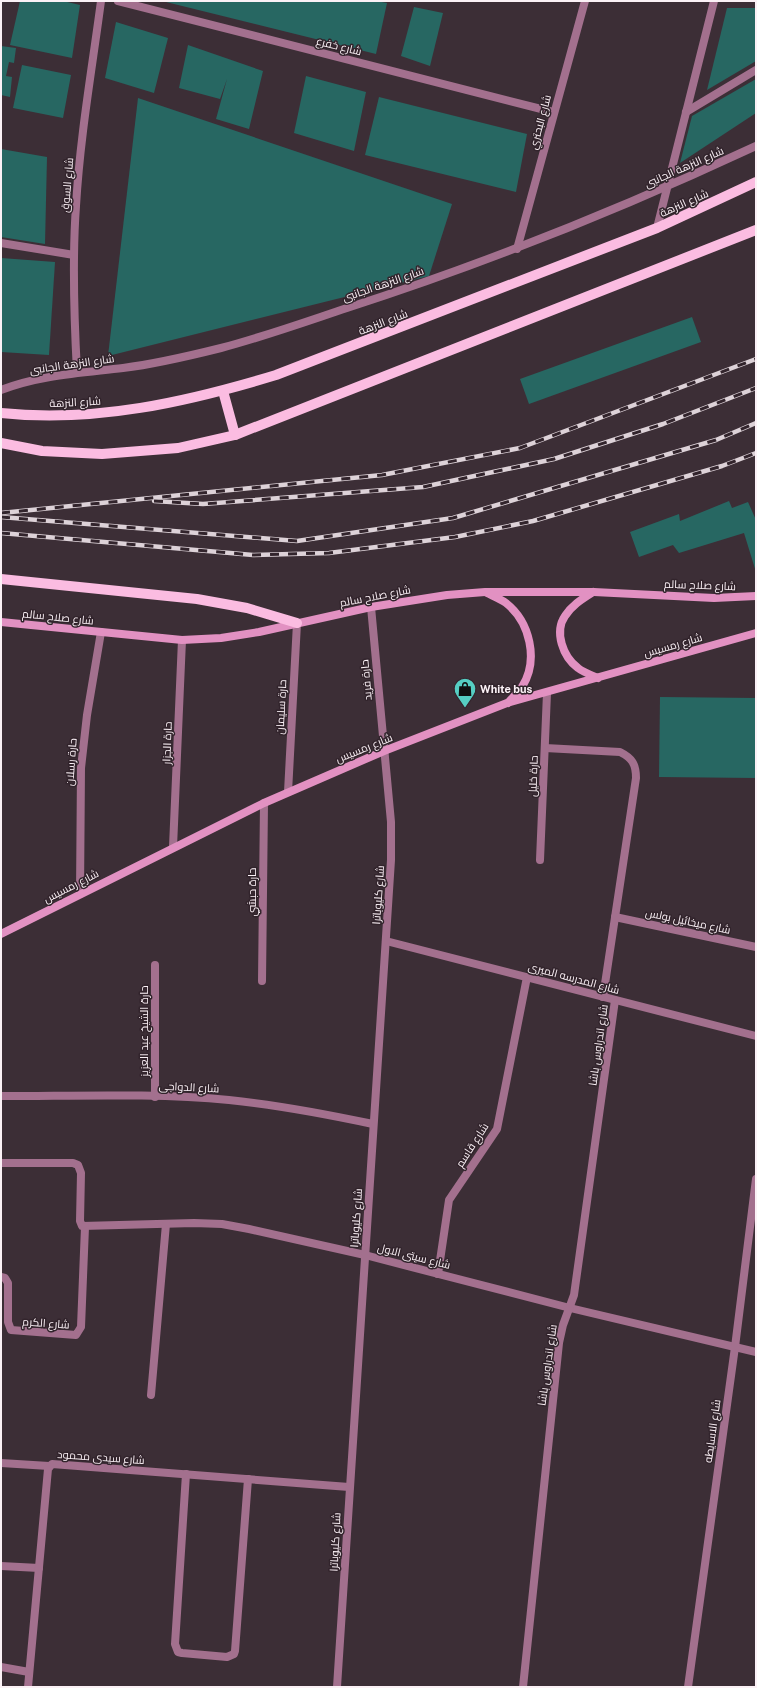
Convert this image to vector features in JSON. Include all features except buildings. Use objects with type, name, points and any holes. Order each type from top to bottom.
[{"type":"main road","name":"شارع النزهة","points":[[1,413],[23,416],[91,414],[158,406],[223,391],[276,375],[657,228],[756,182]]},
{"type":"main road","points":[[1,443],[42,451],[102,454],[178,448],[235,435],[756,230]]},
{"type":"main road","points":[[223,391],[235,435]]},
{"type":"main road","points":[[1,579],[222,603],[272,615],[297,624]]},
{"type":"main road","points":[[485,592],[506,602],[521,620],[530,641],[531,664],[522,686],[507,703]]},
{"type":"main road","name":"شارع صلاح سالم","points":[[1,622],[182,640],[221,638],[297,624],[371,607],[447,595],[485,592],[594,592],[714,598],[756,596]]},
{"type":"main road","points":[[594,592],[577,602],[564,617],[560,636],[565,654],[578,668],[598,678]]},
{"type":"main road","name":"شارع رمسيس","points":[[1,934],[264,803],[384,751],[507,703],[756,633]]},
{"type":"street","name":"شارع السوق","points":[[77,372],[74,317],[74,255],[81,150],[101,1]]},
{"type":"street","name":"شارع خفرع","points":[[118,1],[553,112]]},
{"type":"street","name":"شارع البحتري","points":[[517,249],[553,112],[585,1]]},
{"type":"street","points":[[657,228],[714,1]]},
{"type":"street","points":[[686,112],[756,70]]},
{"type":"street","name":"شارع النزهة الجانبى","points":[[1,390],[46,377],[125,367],[220,348],[401,291],[517,249],[666,188],[756,146]]},
{"type":"street","points":[[1,243],[74,255]]},
{"type":"street","name":"حارة فريد","points":[[371,607],[384,751]]},
{"type":"street","name":"حارة سليمان","points":[[288,792],[297,624]]},
{"type":"street","name":"حارة رسلان","points":[[80,894],[81,768],[87,714],[101,632]]},
{"type":"street","name":"حارة الجزار","points":[[174,847],[182,640]]},
{"type":"street","name":"حارة خليل","points":[[540,860],[547,693]]},
{"type":"street","name":"شارع اندراوس باشا","points":[[545,748],[620,752],[630,757],[636,767],[636,778],[603,997]]},
{"type":"street","name":"شارع كليوباترا","points":[[337,1687],[391,860],[391,830],[384,751]]},
{"type":"street","name":"حارة حبشي","points":[[262,981],[264,803]]},
{"type":"street","name":"شارع ميخائيل بولس","points":[[615,917],[756,947]]},
{"type":"street","name":"شارع المدرسه الميرى","points":[[386,941],[756,1036]]},
{"type":"street","name":"حارة الشيخ عبد العزيز","points":[[155,965],[155,1096]]},
{"type":"street","name":"شارع قاسم","points":[[438,1274],[449,1200],[497,1129],[527,977]]},
{"type":"street","name":"شارع اندراوس باشا","points":[[522,1687],[559,1343],[563,1325],[570,1308],[577,1282],[615,1000]]},
{"type":"street","name":"شارع الدواجى","points":[[1,1096],[155,1096],[229,1100],[302,1110],[373,1124]]},
{"type":"street","points":[[1,1163],[73,1163],[78,1165],[81,1173],[80,1221],[82,1226],[85,1227]]},
{"type":"street","name":"شارع الاسايطه","points":[[688,1687],[735,1347],[756,1178]]},
{"type":"street","points":[[151,1395],[166,1224]]},
{"type":"street","name":"شارع سيتى الاول","points":[[85,1227],[166,1224],[222,1224],[249,1228],[365,1255],[570,1308],[756,1352]]},
{"type":"street","name":"شارع الكرم","points":[[1,1277],[8,1283],[8,1322],[11,1330],[76,1335],[81,1328],[85,1227]]},
{"type":"street","points":[[1,1463],[49,1466]]},
{"type":"street","name":"شارع سيدى محمود","points":[[28,1687],[38,1568],[49,1466],[55,1463],[349,1487]]},
{"type":"street","points":[[186,1474],[174,1644],[178,1652],[212,1656],[227,1657],[234,1654],[235,1651],[248,1479]]},
{"type":"street","points":[[1,1566],[38,1568]]},
{"type":"street","points":[[1,1668],[29,1672]]},
{"type":"railway","points":[[1,513],[382,475],[520,448],[756,359]]},
{"type":"railway","points":[[154,501],[203,504],[423,487],[554,459],[663,424],[756,388]]},
{"type":"railway","points":[[1,517],[297,541],[453,518],[716,440],[756,423]]},
{"type":"railway","points":[[1,533],[253,555],[329,553],[455,537],[533,521],[722,466],[756,453]]},
{"type":"place","name":"White bus","points":[[465,708]]}]
